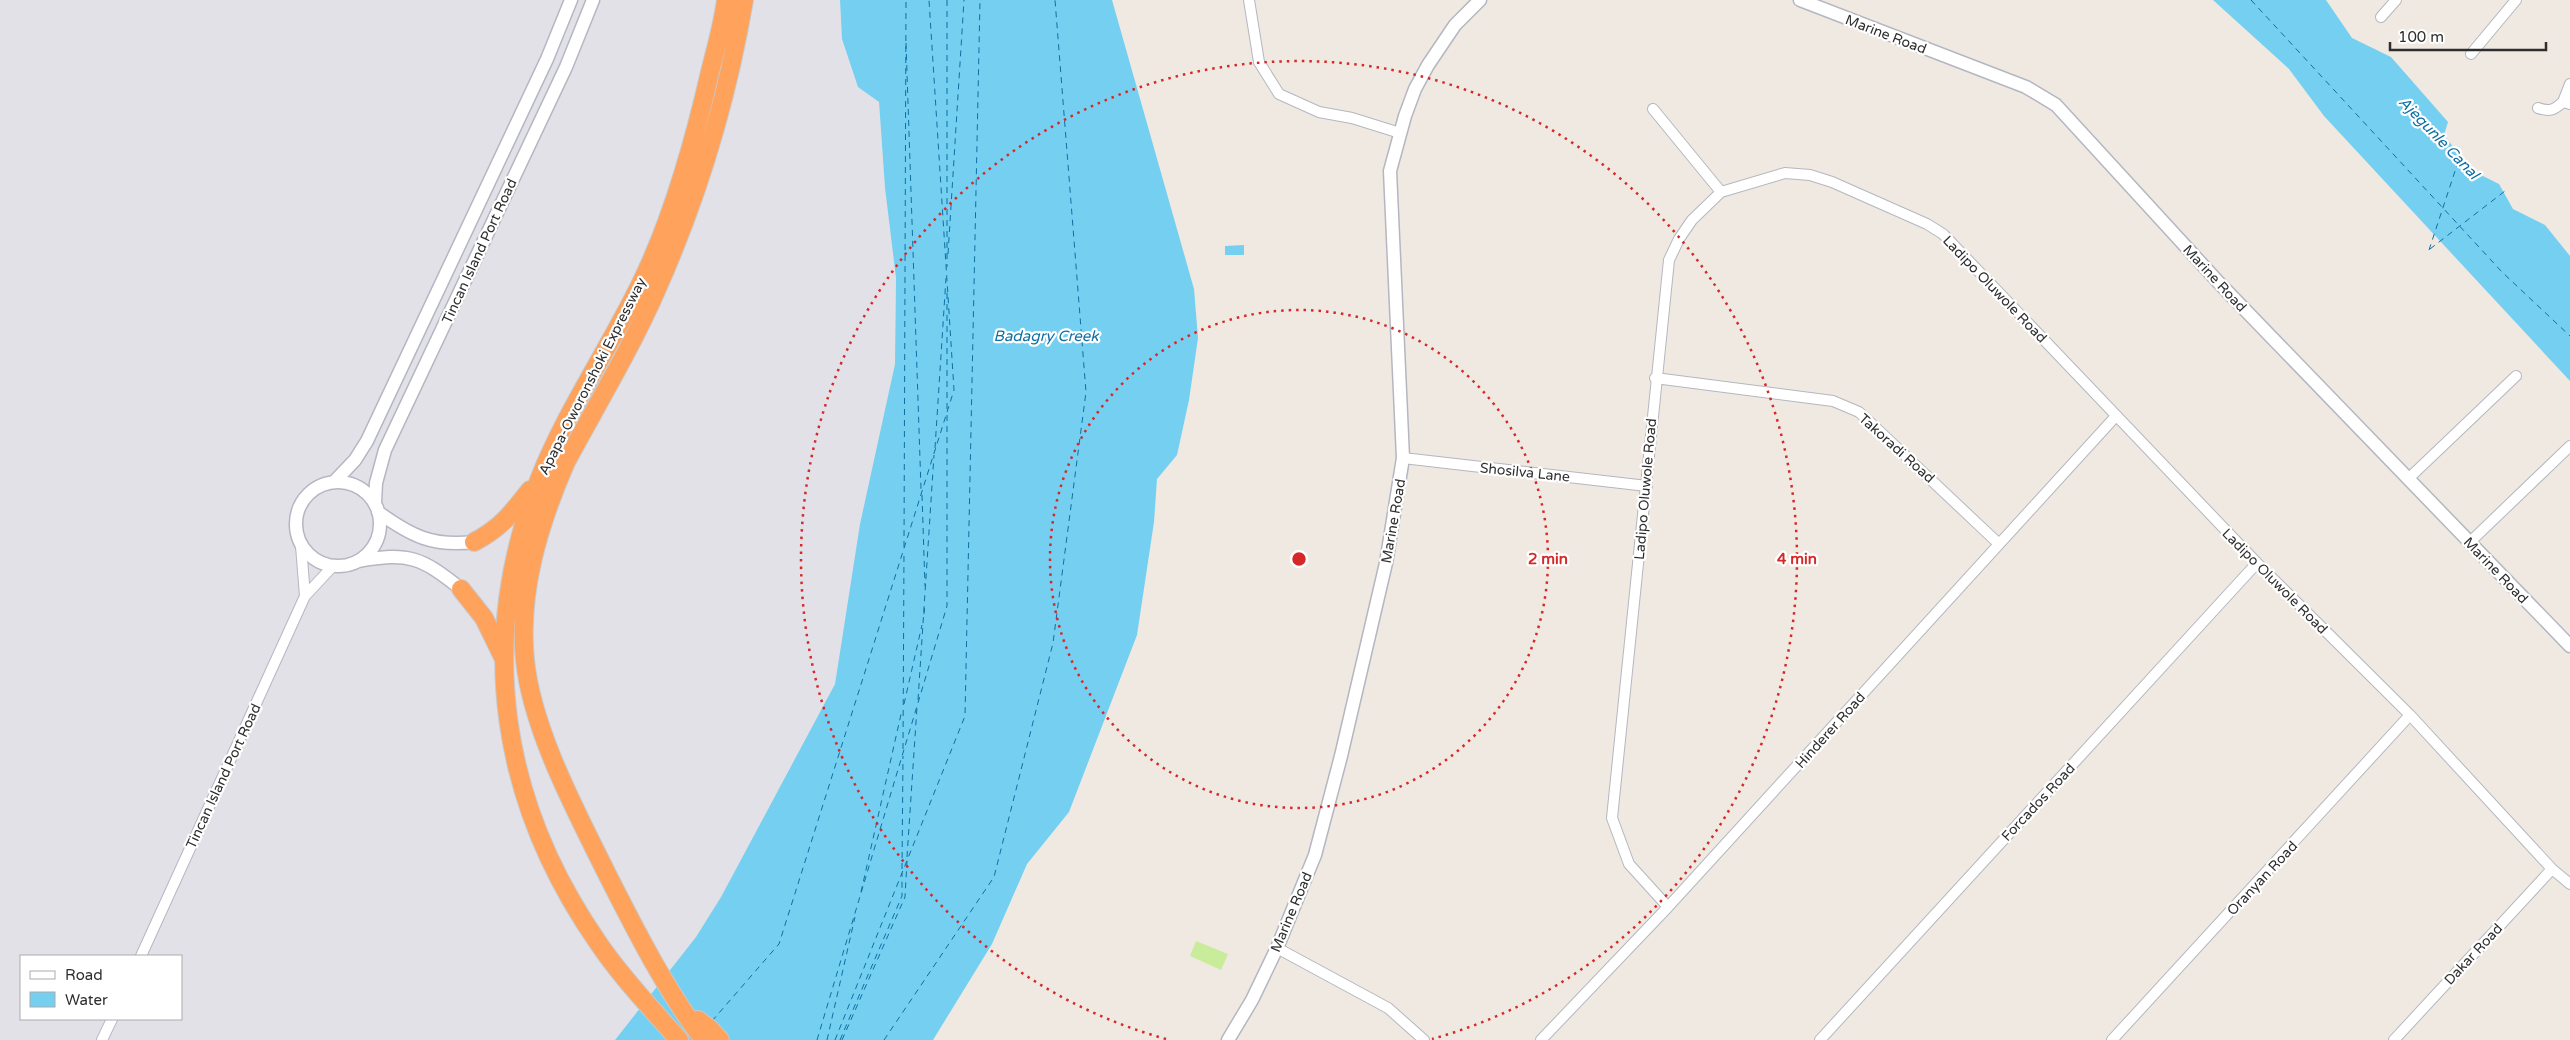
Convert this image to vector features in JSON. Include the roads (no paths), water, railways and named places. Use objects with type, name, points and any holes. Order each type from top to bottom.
[{"type":"highway","name":"Apapa-Oworonshoki Expressway","points":[[673,1036],[599,945],[564,890],[534,827],[512,754],[505,701],[507,618],[522,529],[540,477],[573,408],[642,280],[662,229],[692,144],[726,0]]},
{"type":"highway","name":"Apapa-Oworonshoki Expressway","points":[[704,1040],[638,934],[588,836],[540,724],[530,692],[525,660],[526,600],[540,528],[553,492],[566,462],[656,292],[689,211],[709,147],[744,0]]},
{"type":"highway","points":[[474,542],[494,532],[540,477]]},
{"type":"highway","points":[[461,589],[484,618],[506,664]]},
{"type":"highway","points":[[684,1010],[710,1029],[720,1040]]},
{"type":"street","name":"Tincan Island Port Road","points":[[334,482],[355,460],[367,441],[547,59],[571,0]]},
{"type":"street","name":"Tincan Island Port Road","points":[[376,508],[376,483],[385,450],[566,67],[593,0]]},
{"type":"street","points":[[1250,0],[1259,62],[1279,94],[1319,112],[1352,118],[1400,133]]},
{"type":"street","name":"Marine Road","points":[[1228,1040],[1252,1000],[1277,948],[1315,855],[1341,756],[1386,563],[1403,458],[1390,171],[1400,133],[1415,89],[1428,65],[1455,25],[1480,0]]},
{"type":"street","name":"Marine Road","points":[[1800,0],[2026,87],[2056,104],[2214,278],[2570,646]]},
{"type":"street","points":[[2381,16],[2396,0]]},
{"type":"street","points":[[2471,54],[2516,0]]},
{"type":"street","points":[[2538,108],[2548,111],[2567,103],[2570,84]]},
{"type":"street","points":[[1652,110],[1721,192]]},
{"type":"street","name":"Ladipo Oluwole Road","points":[[1668,907],[1629,864],[1612,818],[1669,260],[1679,238],[1692,220],[1721,192],[1785,173],[1810,175],[1832,182],[1927,224],[1943,234],[2257,564],[2410,715],[2552,869],[2570,884]]},
{"type":"street","points":[[2408,479],[2516,376]]},
{"type":"street","name":"Takoradi Road","points":[[1656,378],[1833,401],[1859,412],[1999,544]]},
{"type":"street","name":"Hinderer Road","points":[[1542,1040],[1604,971],[1668,907],[2116,416]]},
{"type":"street","points":[[2469,543],[2570,446]]},
{"type":"street","name":"Shosilva Lane","points":[[1403,458],[1646,486]]},
{"type":"street","points":[[461,589],[432,567],[414,559],[392,555],[332,566],[312,557],[302,546],[296,525],[300,504],[314,489],[334,482],[358,486],[376,508],[412,535],[435,542],[454,544],[474,542]]},
{"type":"street","points":[[356,562],[374,545],[380,529],[376,508]]},
{"type":"street","name":"Tincan Island Port Road","points":[[302,546],[305,596]]},
{"type":"street","name":"Forcados Road","points":[[1820,1040],[2257,564]]},
{"type":"street","name":"Tincan Island Port Road","points":[[141,955],[305,596],[332,566]]},
{"type":"street","name":"Oranyan Road","points":[[2112,1040],[2410,715]]},
{"type":"street","name":"Dakar Road","points":[[2394,1040],[2552,869]]},
{"type":"street","points":[[1277,948],[1388,1008],[1424,1040]]},
{"type":"street","points":[[102,1040],[112,1020]]},
{"type":"water","name":"Badagry Creek","points":[[840,0],[1112,0],[1194,289],[1198,338],[1189,400],[1177,455],[1157,479],[1154,522],[1137,635],[1069,812],[1027,864],[992,944],[933,1040],[615,1040],[696,937],[721,897],[835,684],[860,524],[895,364],[896,278],[885,188],[879,102],[858,87],[842,39]]},
{"type":"water","name":"Ajegunle Canal","points":[[2213,0],[2326,0],[2352,38],[2391,57],[2448,122],[2444,135],[2471,170],[2499,184],[2513,209],[2545,225],[2570,256],[2570,381],[2324,116],[2289,69]]},
{"type":"water","points":[[1244,245],[1244,255],[1225,255],[1225,246]]}]
